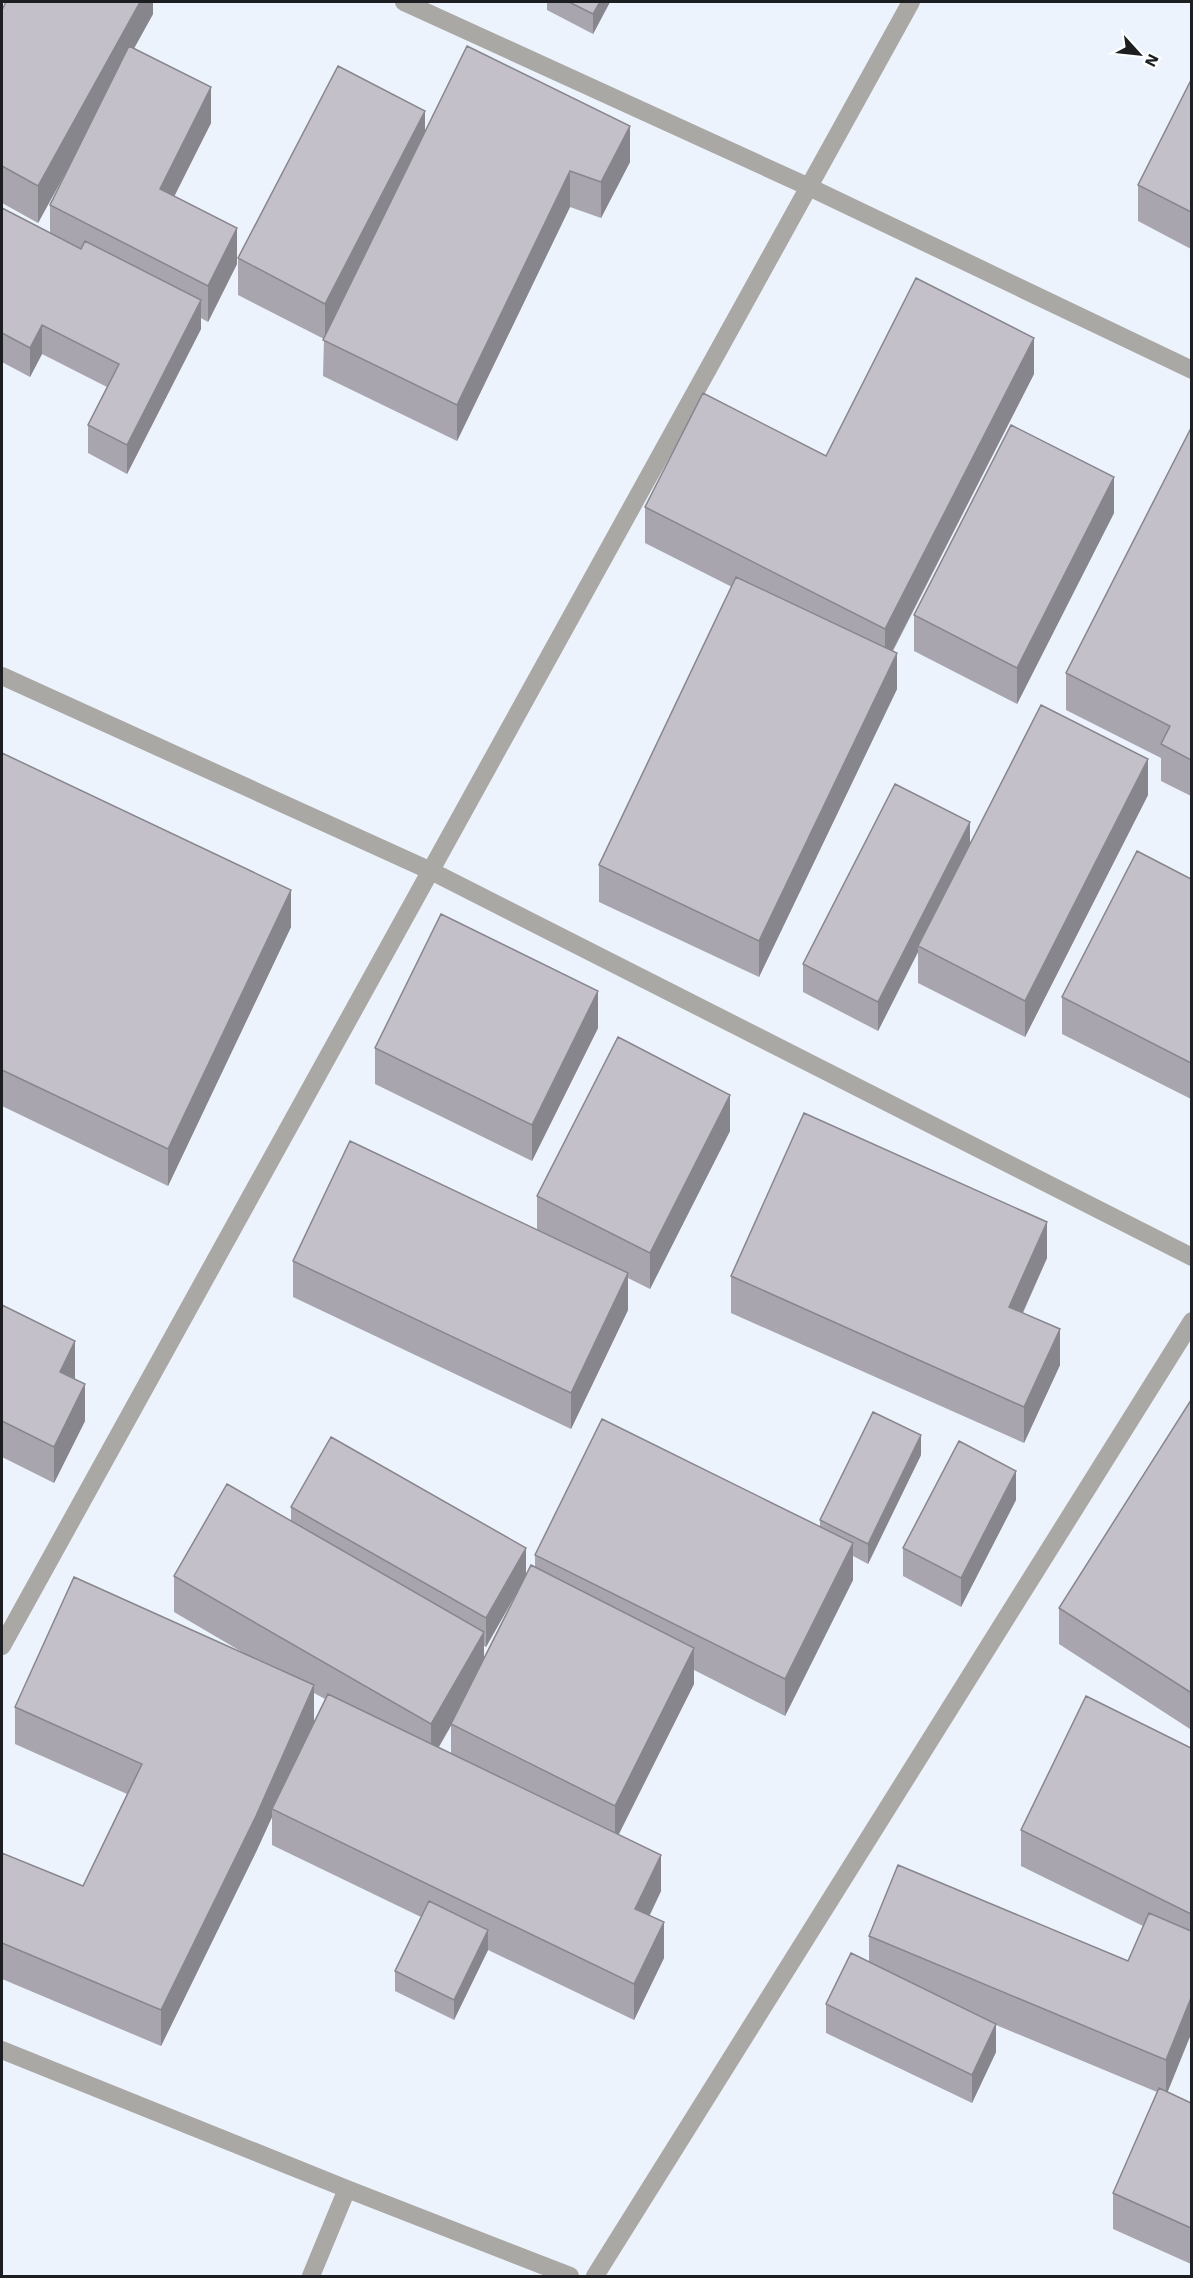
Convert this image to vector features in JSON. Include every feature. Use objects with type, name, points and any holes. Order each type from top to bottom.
[{"type":"street","points":[[404,2],[809,187],[1191,370]]},
{"type":"street","points":[[2,1646],[911,2]]},
{"type":"street","points":[[2,676],[431,871],[1191,1257]]},
{"type":"street","points":[[595,2277],[1191,1321]]},
{"type":"street","points":[[2,2050],[570,2277]]},
{"type":"street","points":[[311,2277],[347,2189]]},
{"type":"building","points":[[6,2],[140,2],[38,186],[2,166],[2,10]]},
{"type":"building","points":[[569,2],[600,2],[593,14]]},
{"type":"building","points":[[129,46],[211,87],[160,189],[237,228],[208,286],[50,205]]},
{"type":"building","points":[[467,46],[630,126],[601,182],[570,171],[457,405],[323,340]]},
{"type":"building","points":[[338,66],[425,111],[325,304],[238,258]]},
{"type":"building","points":[[1191,80],[1191,212],[1138,185]]},
{"type":"building","points":[[2,208],[81,249],[85,241],[201,300],[127,445],[88,425],[119,364],[42,325],[30,348],[2,333]]},
{"type":"building","points":[[916,278],[1034,338],[885,629],[645,507],[703,393],[826,456]]},
{"type":"building","points":[[1011,425],[1114,477],[1017,668],[914,615]]},
{"type":"building","points":[[1191,428],[1191,760],[1161,744],[1170,726],[1066,673]]},
{"type":"building","points":[[736,577],[897,653],[759,941],[599,865]]},
{"type":"building","points":[[1041,705],[1148,759],[1025,1001],[918,946]]},
{"type":"building","points":[[2,753],[291,890],[168,1149],[2,1070]]},
{"type":"building","points":[[895,784],[970,822],[878,1002],[803,964]]},
{"type":"building","points":[[1137,851],[1191,879],[1191,1063],[1062,997]]},
{"type":"building","points":[[441,914],[598,991],[532,1125],[375,1048]]},
{"type":"building","points":[[618,1037],[730,1095],[650,1253],[537,1196]]},
{"type":"building","points":[[804,1113],[1047,1222],[1009,1307],[1060,1329],[1024,1407],[731,1276]]},
{"type":"building","points":[[350,1141],[628,1273],[571,1393],[293,1261]]},
{"type":"building","points":[[2,1305],[75,1341],[60,1372],[85,1384],[54,1447],[2,1421]]},
{"type":"building","points":[[1191,1400],[1191,1691],[1190,1692],[1059,1608]]},
{"type":"building","points":[[873,1412],[921,1435],[868,1544],[820,1520]]},
{"type":"building","points":[[602,1419],[853,1543],[785,1679],[535,1555]]},
{"type":"building","points":[[331,1437],[526,1548],[486,1618],[291,1507]]},
{"type":"building","points":[[959,1441],[1016,1471],[961,1578],[903,1548]]},
{"type":"building","points":[[227,1484],[484,1632],[431,1724],[174,1576]]},
{"type":"building","points":[[531,1565],[694,1648],[615,1806],[451,1724]]},
{"type":"building","points":[[74,1577],[314,1685],[256,1816],[161,2010],[2,1943],[2,1853],[83,1886],[142,1764],[15,1707]]},
{"type":"building","points":[[328,1694],[661,1855],[635,1909],[664,1922],[634,1984],[272,1809]]},
{"type":"building","points":[[1086,1696],[1191,1748],[1191,1914],[1021,1830]]},
{"type":"building","points":[[898,1865],[1128,1961],[1149,1913],[1191,1931],[1191,1998],[1166,2060],[869,1936]]},
{"type":"building","points":[[429,1901],[488,1930],[454,2000],[395,1971]]},
{"type":"building","points":[[851,1953],[996,2024],[972,2075],[826,2004]]},
{"type":"building","points":[[1159,2088],[1191,2103],[1191,2228],[1113,2193]]}]
